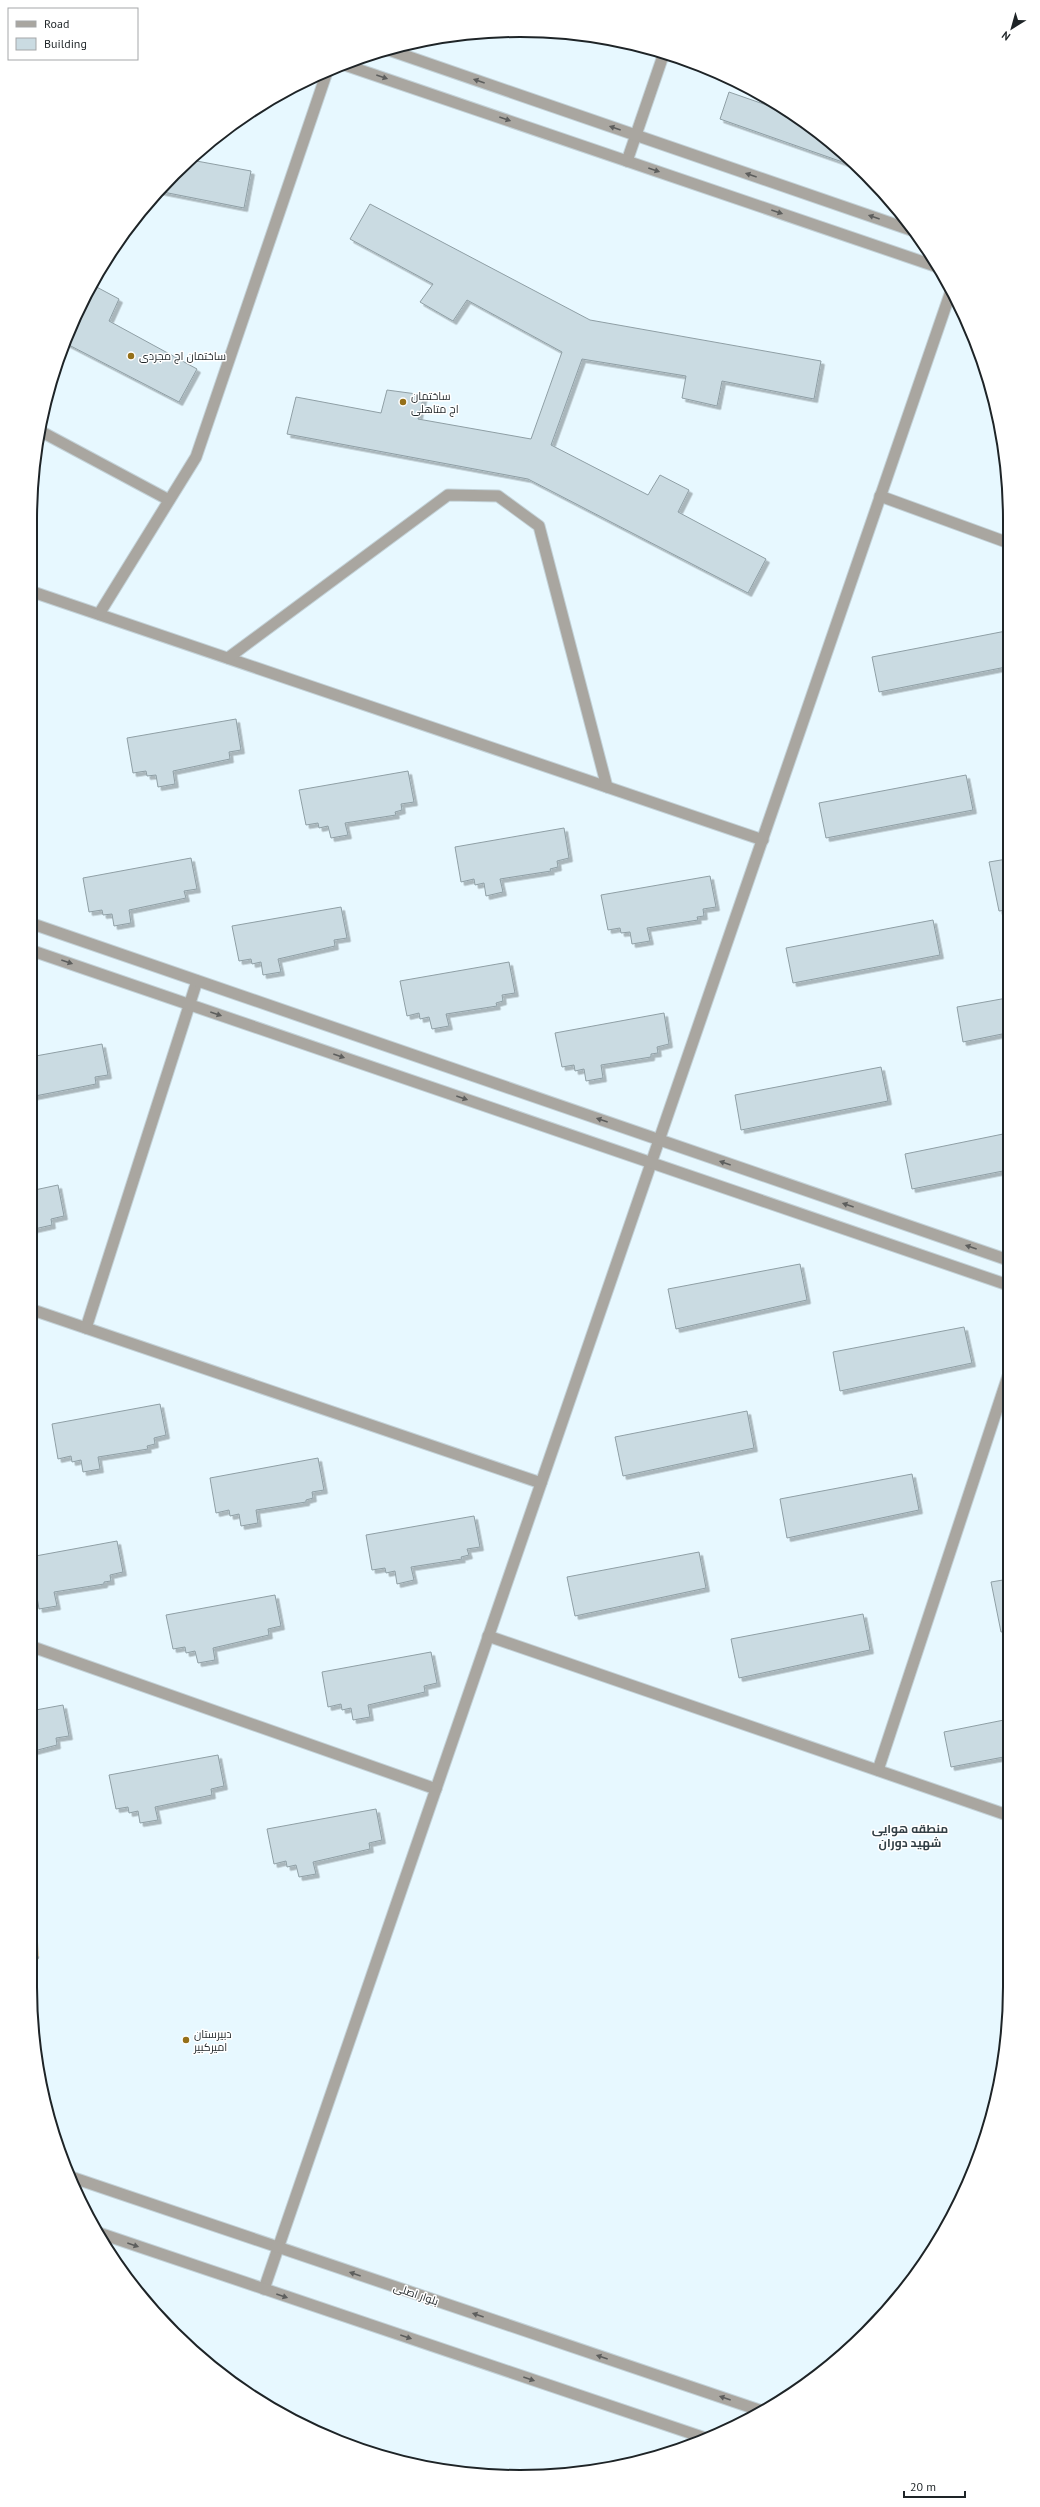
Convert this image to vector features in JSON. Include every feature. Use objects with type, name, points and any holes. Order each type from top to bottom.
[{"type":"street","points":[[395,53],[904,228]]},
{"type":"street","points":[[627,161],[662,59]]},
{"type":"street","points":[[353,68],[929,264]]},
{"type":"street","points":[[99,614],[196,458],[325,79]]},
{"type":"street","points":[[264,2289],[949,298]]},
{"type":"street","points":[[45,434],[169,500]]},
{"type":"street","points":[[228,658],[448,495],[498,496],[539,526],[607,787]]},
{"type":"street","points":[[880,496],[1003,541]]},
{"type":"street","points":[[37,593],[762,840]]},
{"type":"street","points":[[37,925],[1003,1258]]},
{"type":"street","points":[[37,952],[1003,1283]]},
{"type":"street","points":[[86,1328],[197,980]]},
{"type":"street","points":[[37,1312],[541,1483]]},
{"type":"street","points":[[878,1770],[1003,1391]]},
{"type":"street","points":[[488,1636],[1003,1814]]},
{"type":"street","points":[[37,1648],[436,1789]]},
{"type":"street","name":"بلوار اصلی","points":[[77,2179],[755,2409]]},
{"type":"street","points":[[106,2236],[698,2436]]},
{"type":"shaded area","points":[[37,1927],[39,1958],[37,1960]]},
{"type":"building","points":[[729,92],[768,105],[814,137],[845,163],[720,119]]},
{"type":"building","points":[[197,161],[251,171],[244,208],[165,192],[178,178]]},
{"type":"building","name":"ساختمان اچ متاهلی","points":[[370,204],[590,320],[821,361],[814,399],[722,381],[717,406],[682,398],[686,376],[582,359],[551,445],[648,495],[660,475],[689,490],[678,512],[766,559],[748,593],[528,479],[287,434],[296,397],[381,413],[387,390],[424,395],[418,419],[531,439],[562,352],[467,300],[453,321],[420,302],[433,284],[350,239]]},
{"type":"building","name":"ساختمان اچ مجردی","points":[[97,287],[119,299],[109,321],[197,369],[179,402],[70,346],[87,306]]},
{"type":"building","points":[[1003,632],[1003,668],[879,692],[872,657]]},
{"type":"building","points":[[236,719],[241,750],[229,752],[230,759],[173,771],[175,784],[158,787],[156,775],[147,776],[146,771],[133,773],[127,738]]},
{"type":"building","points":[[408,771],[414,802],[401,804],[402,810],[395,812],[396,815],[345,823],[348,835],[331,838],[328,826],[319,828],[318,823],[306,825],[299,790]]},
{"type":"building","points":[[966,775],[973,810],[826,838],[819,803]]},
{"type":"building","points":[[564,828],[569,858],[557,861],[558,867],[550,869],[551,871],[500,879],[503,892],[486,896],[484,883],[475,885],[474,879],[461,882],[455,847]]},
{"type":"building","points":[[191,858],[197,889],[184,891],[186,898],[129,910],[131,923],[114,926],[112,914],[103,915],[102,910],[89,912],[83,878]]},
{"type":"building","points":[[1003,860],[1003,910],[999,911],[989,862]]},
{"type":"building","points":[[710,876],[716,907],[703,909],[704,916],[697,917],[698,920],[647,928],[650,941],[632,944],[630,932],[621,933],[620,928],[608,930],[601,895]]},
{"type":"building","points":[[341,907],[347,938],[334,940],[335,946],[278,959],[281,972],[263,975],[261,962],[252,964],[251,959],[239,961],[232,926]]},
{"type":"building","points":[[933,920],[940,955],[793,983],[786,948]]},
{"type":"building","points":[[509,962],[515,993],[502,995],[503,1001],[496,1003],[497,1006],[446,1014],[449,1026],[432,1029],[429,1017],[420,1019],[419,1013],[407,1016],[400,981]]},
{"type":"building","points":[[1003,999],[1003,1034],[963,1042],[957,1007]]},
{"type":"building","points":[[664,1013],[669,1044],[657,1047],[658,1053],[651,1054],[651,1057],[601,1065],[603,1078],[586,1081],[584,1069],[575,1071],[574,1065],[562,1067],[555,1033]]},
{"type":"building","points":[[102,1044],[108,1075],[95,1077],[96,1084],[37,1096],[37,1056]]},
{"type":"building","points":[[881,1067],[888,1101],[741,1130],[735,1095]]},
{"type":"building","points":[[1003,1134],[1003,1171],[912,1189],[905,1154]]},
{"type":"building","points":[[58,1185],[64,1216],[51,1219],[52,1225],[37,1228],[37,1190]]},
{"type":"building","points":[[800,1264],[807,1300],[676,1329],[668,1289]]},
{"type":"building","points":[[964,1327],[972,1363],[840,1391],[833,1352]]},
{"type":"building","points":[[160,1404],[166,1435],[154,1438],[155,1444],[147,1446],[148,1449],[98,1457],[100,1469],[83,1472],[81,1460],[72,1462],[71,1456],[58,1459],[52,1424]]},
{"type":"building","points":[[747,1411],[754,1448],[623,1476],[615,1437]]},
{"type":"building","points":[[318,1458],[324,1490],[312,1492],[313,1498],[306,1500],[306,1502],[256,1510],[258,1523],[241,1526],[239,1514],[230,1516],[229,1510],[216,1513],[210,1478]]},
{"type":"building","points":[[912,1474],[919,1510],[787,1538],[780,1499]]},
{"type":"building","points":[[474,1516],[480,1547],[467,1549],[469,1555],[461,1557],[462,1559],[411,1567],[414,1580],[397,1584],[395,1571],[386,1573],[385,1568],[372,1570],[366,1535]]},
{"type":"building","points":[[117,1541],[123,1572],[110,1575],[111,1581],[104,1582],[104,1584],[54,1592],[57,1606],[39,1609],[37,1597],[37,1556]]},
{"type":"building","points":[[699,1552],[706,1588],[575,1616],[567,1577]]},
{"type":"building","points":[[1003,1580],[1003,1632],[1001,1632],[991,1582]]},
{"type":"building","points":[[275,1595],[281,1626],[268,1629],[269,1635],[213,1648],[215,1660],[198,1663],[195,1651],[186,1653],[185,1647],[173,1649],[166,1615]]},
{"type":"building","points":[[863,1614],[870,1650],[739,1678],[731,1639]]},
{"type":"building","points":[[431,1652],[437,1683],[424,1686],[425,1692],[368,1705],[370,1717],[353,1720],[351,1708],[342,1710],[341,1704],[328,1707],[322,1672]]},
{"type":"building","points":[[63,1705],[69,1736],[56,1738],[57,1745],[37,1750],[37,1710]]},
{"type":"building","points":[[1003,1720],[1003,1757],[951,1767],[944,1732]]},
{"type":"building","points":[[218,1755],[224,1786],[211,1789],[212,1795],[155,1807],[158,1820],[140,1823],[138,1811],[129,1813],[128,1807],[116,1809],[109,1775]]},
{"type":"building","points":[[376,1809],[382,1840],[369,1843],[370,1849],[313,1862],[316,1874],[299,1877],[296,1865],[287,1867],[286,1861],[274,1864],[267,1829]]},
{"type":"place","name":"ساختمان اچ مجردی","points":[[131,356]]},
{"type":"place","name":"ساختمان اچ متاهلی","points":[[403,402]]},
{"type":"place","name":"دبیرستان امیرکبیر","points":[[186,2040]]},
{"type":"district","name":"منطقه هوایی شهید دوران","points":[[910,1836]]}]
